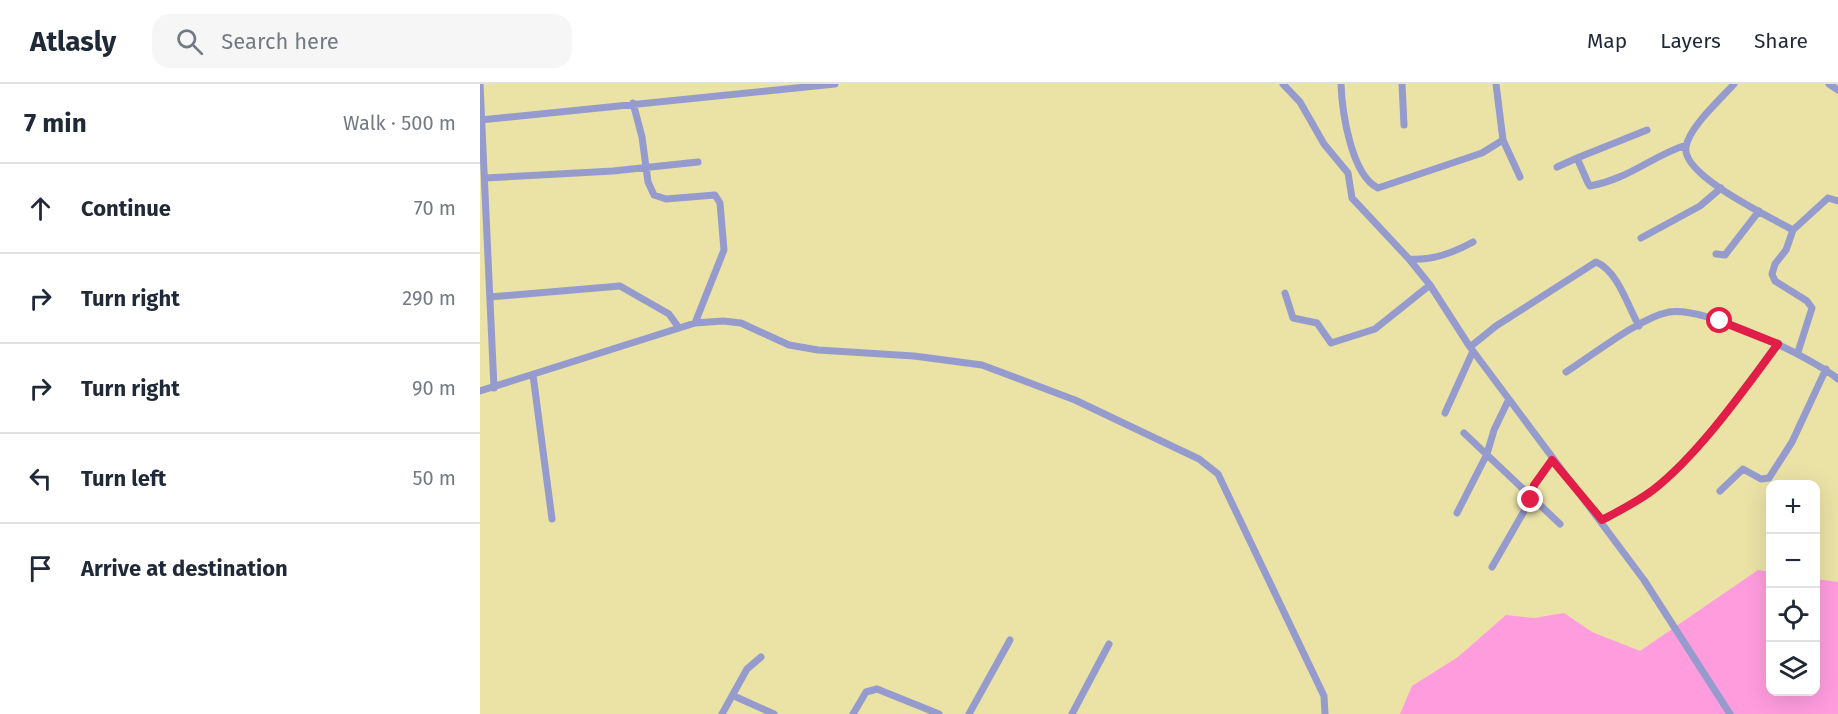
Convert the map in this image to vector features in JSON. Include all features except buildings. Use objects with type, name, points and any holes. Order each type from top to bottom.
[{"type":"street","points":[[480,84],[485,178],[484,251],[490,297],[494,387]]},
{"type":"street","points":[[481,120],[835,84]]},
{"type":"street","points":[[1283,84],[1300,102],[1324,144],[1348,173],[1352,198],[1430,285],[1472,349],[1552,460],[1602,520],[1644,580],[1730,714]]},
{"type":"street","points":[[1341,84],[1342,114],[1346,132],[1367,178],[1378,188],[1482,153],[1503,140]]},
{"type":"street","points":[[1402,84],[1404,125]]},
{"type":"street","points":[[1496,84],[1503,140],[1520,177]]},
{"type":"street","points":[[1734,84],[1693,131],[1686,145],[1686,153],[1696,170],[1720,188],[1793,230]]},
{"type":"street","points":[[1829,84],[1838,90]]},
{"type":"street","points":[[633,103],[642,137],[651,191],[657,197],[666,199],[716,195],[718,198],[724,234],[724,250],[695,323]]},
{"type":"street","points":[[1557,167],[1647,130]]},
{"type":"street","points":[[1577,158],[1590,186],[1602,185],[1620,179],[1654,158],[1686,145]]},
{"type":"street","points":[[485,178],[646,168],[698,162]]},
{"type":"street","points":[[1641,238],[1700,206],[1720,188]]},
{"type":"street","points":[[1798,352],[1812,308],[1807,302],[1774,281],[1772,273],[1775,264],[1786,250],[1793,230],[1828,198],[1838,201]]},
{"type":"street","points":[[1716,254],[1725,255],[1759,210]]},
{"type":"street","points":[[1409,259],[1419,260],[1448,254],[1473,242]]},
{"type":"street","points":[[1445,413],[1472,349],[1493,328],[1596,262],[1602,265],[1617,284],[1639,326]]},
{"type":"street","points":[[1285,293],[1293,318],[1317,323],[1331,343],[1375,328],[1430,285]]},
{"type":"street","points":[[490,297],[620,286],[669,314],[679,328]]},
{"type":"street","points":[[1566,372],[1639,326],[1671,312],[1702,315],[1798,352],[1838,379]]},
{"type":"street","points":[[480,391],[695,323],[741,323],[789,345],[818,350],[914,356],[982,365],[1075,400],[1199,459],[1218,474],[1233,501],[1324,696],[1325,714]]},
{"type":"street","points":[[1602,520],[1631,504],[1665,479],[1713,429],[1778,344]]},
{"type":"street","points":[[1720,490],[1743,469],[1761,479],[1769,478],[1792,442],[1826,369]]},
{"type":"street","points":[[533,375],[552,519]]},
{"type":"street","points":[[1457,513],[1487,454],[1494,430],[1509,399]]},
{"type":"street","points":[[1464,433],[1560,524]]},
{"type":"street","points":[[1492,567],[1531,496],[1534,485],[1552,460]]},
{"type":"street","points":[[969,714],[1010,640]]},
{"type":"street","points":[[1072,714],[1109,644]]},
{"type":"street","points":[[722,714],[747,669],[761,657]]},
{"type":"street","points":[[853,714],[866,692],[877,689],[939,714]]},
{"type":"street","points":[[734,696],[774,714]]},
{"type":"shaded area","points":[[1758,570],[1766,571],[1766,696],[1820,696],[1820,580],[1838,582],[1838,714],[1400,714],[1412,686],[1458,657],[1506,615],[1534,618],[1564,613],[1592,632],[1640,651]]},
{"type":"route","points":[[1531,500],[1534,485],[1552,460],[1602,520],[1631,504],[1665,479],[1713,429],[1778,344],[1720,321]]}]
